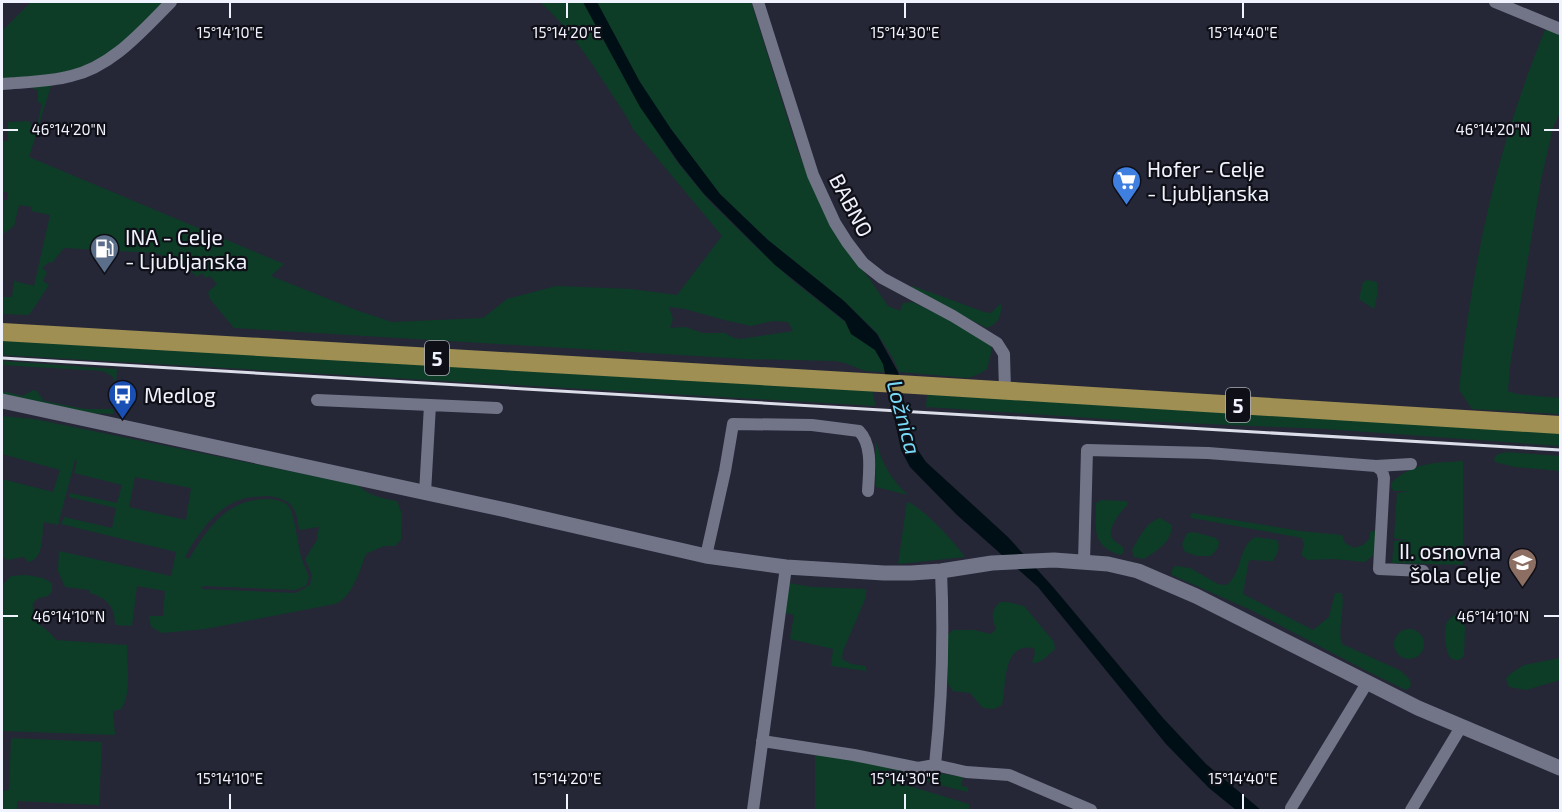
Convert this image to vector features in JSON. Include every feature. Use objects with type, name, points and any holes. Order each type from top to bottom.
[{"type":"main road","name":"5","points":[[2,332],[872,382],[1560,425]]},
{"type":"street","points":[[2,84],[73,76],[96,67],[118,52],[171,2]]},
{"type":"street","name":"BABNO","points":[[758,2],[813,176],[841,232],[863,263],[882,278],[953,316],[997,343],[1004,354],[1005,391]]},
{"type":"street","points":[[1495,2],[1560,29]]},
{"type":"street","points":[[317,400],[497,408]]},
{"type":"street","points":[[2,401],[706,556],[786,567],[884,573],[940,571],[980,564],[1054,560],[1108,564],[1138,571],[1196,596],[1367,683],[1560,768]]},
{"type":"street","points":[[425,493],[430,405]]},
{"type":"street","points":[[706,556],[733,424],[812,425],[859,431],[868,446],[868,491]]},
{"type":"street","points":[[1084,562],[1087,450],[1208,453],[1376,466],[1411,464]]},
{"type":"street","points":[[1376,466],[1382,471],[1384,489],[1379,569],[1423,571]]},
{"type":"street","points":[[753,810],[786,567]]},
{"type":"street","points":[[935,765],[941,702],[943,613],[940,571]]},
{"type":"street","points":[[1290,808],[1367,683]]},
{"type":"street","points":[[1411,810],[1461,726]]},
{"type":"street","points":[[762,741],[854,754],[918,768],[935,765],[966,772],[1010,775],[1091,810]]},
{"type":"green space","points":[[31,2],[164,2],[115,50],[68,74],[2,80],[2,31]]},
{"type":"green space","points":[[540,2],[583,2],[638,103],[677,162],[710,202],[757,248],[793,281],[845,322],[852,333],[875,350],[885,372],[865,371],[835,361],[746,359],[234,328],[210,299],[208,292],[217,284],[210,276],[206,278],[202,273],[197,277],[178,262],[155,253],[64,248],[52,263],[49,262],[42,268],[47,272],[43,281],[49,285],[29,315],[2,314],[2,297],[12,297],[14,281],[34,286],[50,215],[31,211],[32,207],[19,205],[14,226],[2,235],[2,200],[7,200],[8,192],[2,192],[2,141],[8,141],[8,122],[30,121],[31,127],[37,125],[42,104],[38,102],[38,90],[33,89],[33,85],[51,86],[29,157],[284,264],[271,276],[392,322],[483,318],[507,299],[556,286],[631,289],[677,295],[722,236],[633,129],[587,57],[551,12]],"holes":[[[669,307],[751,326],[773,321],[788,322],[793,331],[740,339],[725,333],[703,333],[685,327],[670,328],[673,319]]]},
{"type":"green space","points":[[597,2],[751,2],[797,149],[822,209],[838,239],[888,306],[900,311],[903,303],[912,302],[986,341],[991,347],[987,369],[968,378],[899,372],[877,333],[844,301],[768,240],[719,193],[669,127],[639,82]]},
{"type":"green space","points":[[1546,28],[1560,35],[1560,112],[1553,128],[1541,180],[1510,366],[1508,391],[1560,398],[1560,414],[1472,409],[1459,390],[1479,251],[1514,115]]},
{"type":"green space","points":[[1368,280],[1377,282],[1378,292],[1374,309],[1359,299],[1363,282]]},
{"type":"green space","points":[[913,286],[984,312],[991,313],[1000,304],[1002,305],[1000,316],[994,324],[987,328],[910,289]]},
{"type":"green space","points":[[2,339],[872,391],[876,406],[2,355]]},
{"type":"green space","points":[[2,361],[117,369],[116,383],[112,376],[102,371],[2,365]]},
{"type":"green space","points":[[33,390],[37,391],[44,401],[85,409],[114,409],[113,414],[83,413],[2,396],[2,391],[23,396]]},
{"type":"green space","points":[[927,395],[1560,432],[1560,446],[1325,429],[1137,421],[926,407]]},
{"type":"green space","points":[[2,416],[34,419],[358,485],[371,494],[397,501],[402,514],[401,540],[395,546],[384,546],[366,554],[351,590],[335,604],[205,629],[162,633],[151,627],[149,616],[163,616],[165,591],[137,586],[132,626],[115,625],[109,604],[90,593],[89,590],[65,587],[58,571],[59,551],[171,576],[176,552],[61,524],[64,517],[112,528],[116,508],[69,497],[70,493],[117,503],[122,485],[74,473],[77,461],[75,460],[58,525],[44,522],[40,551],[37,556],[28,562],[24,557],[7,560],[3,557],[2,479],[53,492],[60,470],[2,454]],"holes":[[[135,477],[191,488],[186,520],[129,507]],[[266,496],[287,501],[291,505],[299,530],[319,527],[317,540],[305,559],[312,575],[310,585],[296,593],[201,589],[203,586],[295,590],[306,586],[309,577],[302,560],[291,511],[285,503],[277,500],[254,500],[230,509],[212,526],[189,559],[185,557],[200,533],[221,510],[240,500]]]},
{"type":"green space","points":[[875,438],[887,469],[908,495],[876,487]]},
{"type":"green space","points":[[1507,452],[1560,456],[1560,471],[1515,467],[1495,462],[1494,458],[1498,454]]},
{"type":"green space","points":[[1463,461],[1463,565],[1392,563],[1394,541],[1407,540],[1394,538],[1397,493],[1410,491],[1394,491],[1391,483],[1416,467],[1433,463]]},
{"type":"green space","points":[[1101,500],[1126,501],[1128,504],[1111,530],[1112,538],[1123,547],[1123,553],[1120,555],[1104,546],[1097,535],[1096,503]]},
{"type":"green space","points":[[907,502],[929,517],[965,557],[898,564]]},
{"type":"green space","points":[[1192,513],[1300,531],[1342,535],[1345,543],[1354,548],[1363,545],[1370,538],[1370,532],[1377,530],[1377,552],[1365,562],[1333,559],[1308,560],[1301,555],[1304,545],[1302,538],[1192,518],[1190,515]]},
{"type":"green space","points":[[1160,518],[1172,525],[1167,541],[1144,559],[1134,557],[1132,550],[1140,536],[1151,523]]},
{"type":"green space","points":[[1194,532],[1216,538],[1219,542],[1218,548],[1211,556],[1197,556],[1185,552],[1182,544],[1187,533]]},
{"type":"green space","points":[[1255,537],[1277,540],[1279,548],[1273,561],[1249,560],[1243,594],[1313,630],[1329,617],[1335,593],[1342,593],[1340,632],[1342,644],[1401,671],[1410,680],[1411,686],[1406,690],[1251,610],[1172,575],[1175,566],[1190,568],[1218,584],[1227,585],[1236,573],[1246,547]]},
{"type":"green space","points":[[26,575],[43,578],[52,583],[52,591],[48,596],[39,598],[33,603],[33,611],[36,621],[56,640],[127,645],[127,695],[121,709],[113,711],[115,735],[2,731],[2,585],[11,576]]},
{"type":"green space","points":[[789,583],[812,587],[866,589],[866,597],[843,651],[842,659],[851,664],[865,666],[867,671],[831,666],[833,649],[790,639],[794,615],[785,613]]},
{"type":"green space","points":[[1000,602],[1024,606],[1054,642],[1055,649],[1044,659],[1035,663],[1032,663],[1034,648],[1023,648],[1016,652],[1008,667],[1002,705],[994,709],[983,708],[970,693],[953,691],[948,684],[947,635],[953,630],[974,630],[991,634],[996,629],[993,612]]},
{"type":"green space","points":[[1454,615],[1461,618],[1465,627],[1464,656],[1459,660],[1451,658],[1446,645],[1446,625]]},
{"type":"green space","points":[[1409,629],[1420,633],[1424,644],[1420,655],[1409,659],[1398,655],[1394,644],[1398,633]]},
{"type":"green space","points":[[1560,658],[1560,680],[1526,690],[1509,687],[1506,679],[1524,665]]},
{"type":"green space","points":[[11,738],[102,742],[99,805],[17,801],[17,810],[2,810],[2,791],[9,790]]},
{"type":"green space","points":[[815,752],[963,777],[961,786],[968,787],[968,792],[889,769],[886,779],[969,804],[969,810],[815,810]]},
{"type":"water","name":"Ložnica","points":[[583,2],[597,2],[640,82],[671,129],[720,194],[768,240],[844,301],[877,334],[898,372],[913,443],[926,462],[1008,537],[1163,718],[1206,764],[1261,810],[1236,810],[1209,788],[1166,744],[1038,587],[957,515],[910,467],[901,450],[883,364],[875,350],[851,334],[845,321],[775,265],[704,194],[640,107]]},
{"type":"railway","points":[[2,358],[1560,450]]},
{"type":"place","name":"Hofer - Celje - Ljubljanska","points":[[1126,206]]},
{"type":"place","name":"INA - Celje - Ljubljanska","points":[[104,274]]},
{"type":"place","name":"Medlog","points":[[123,420]]},
{"type":"place","name":"II. osnovna šola Celje","points":[[1522,588]]}]
